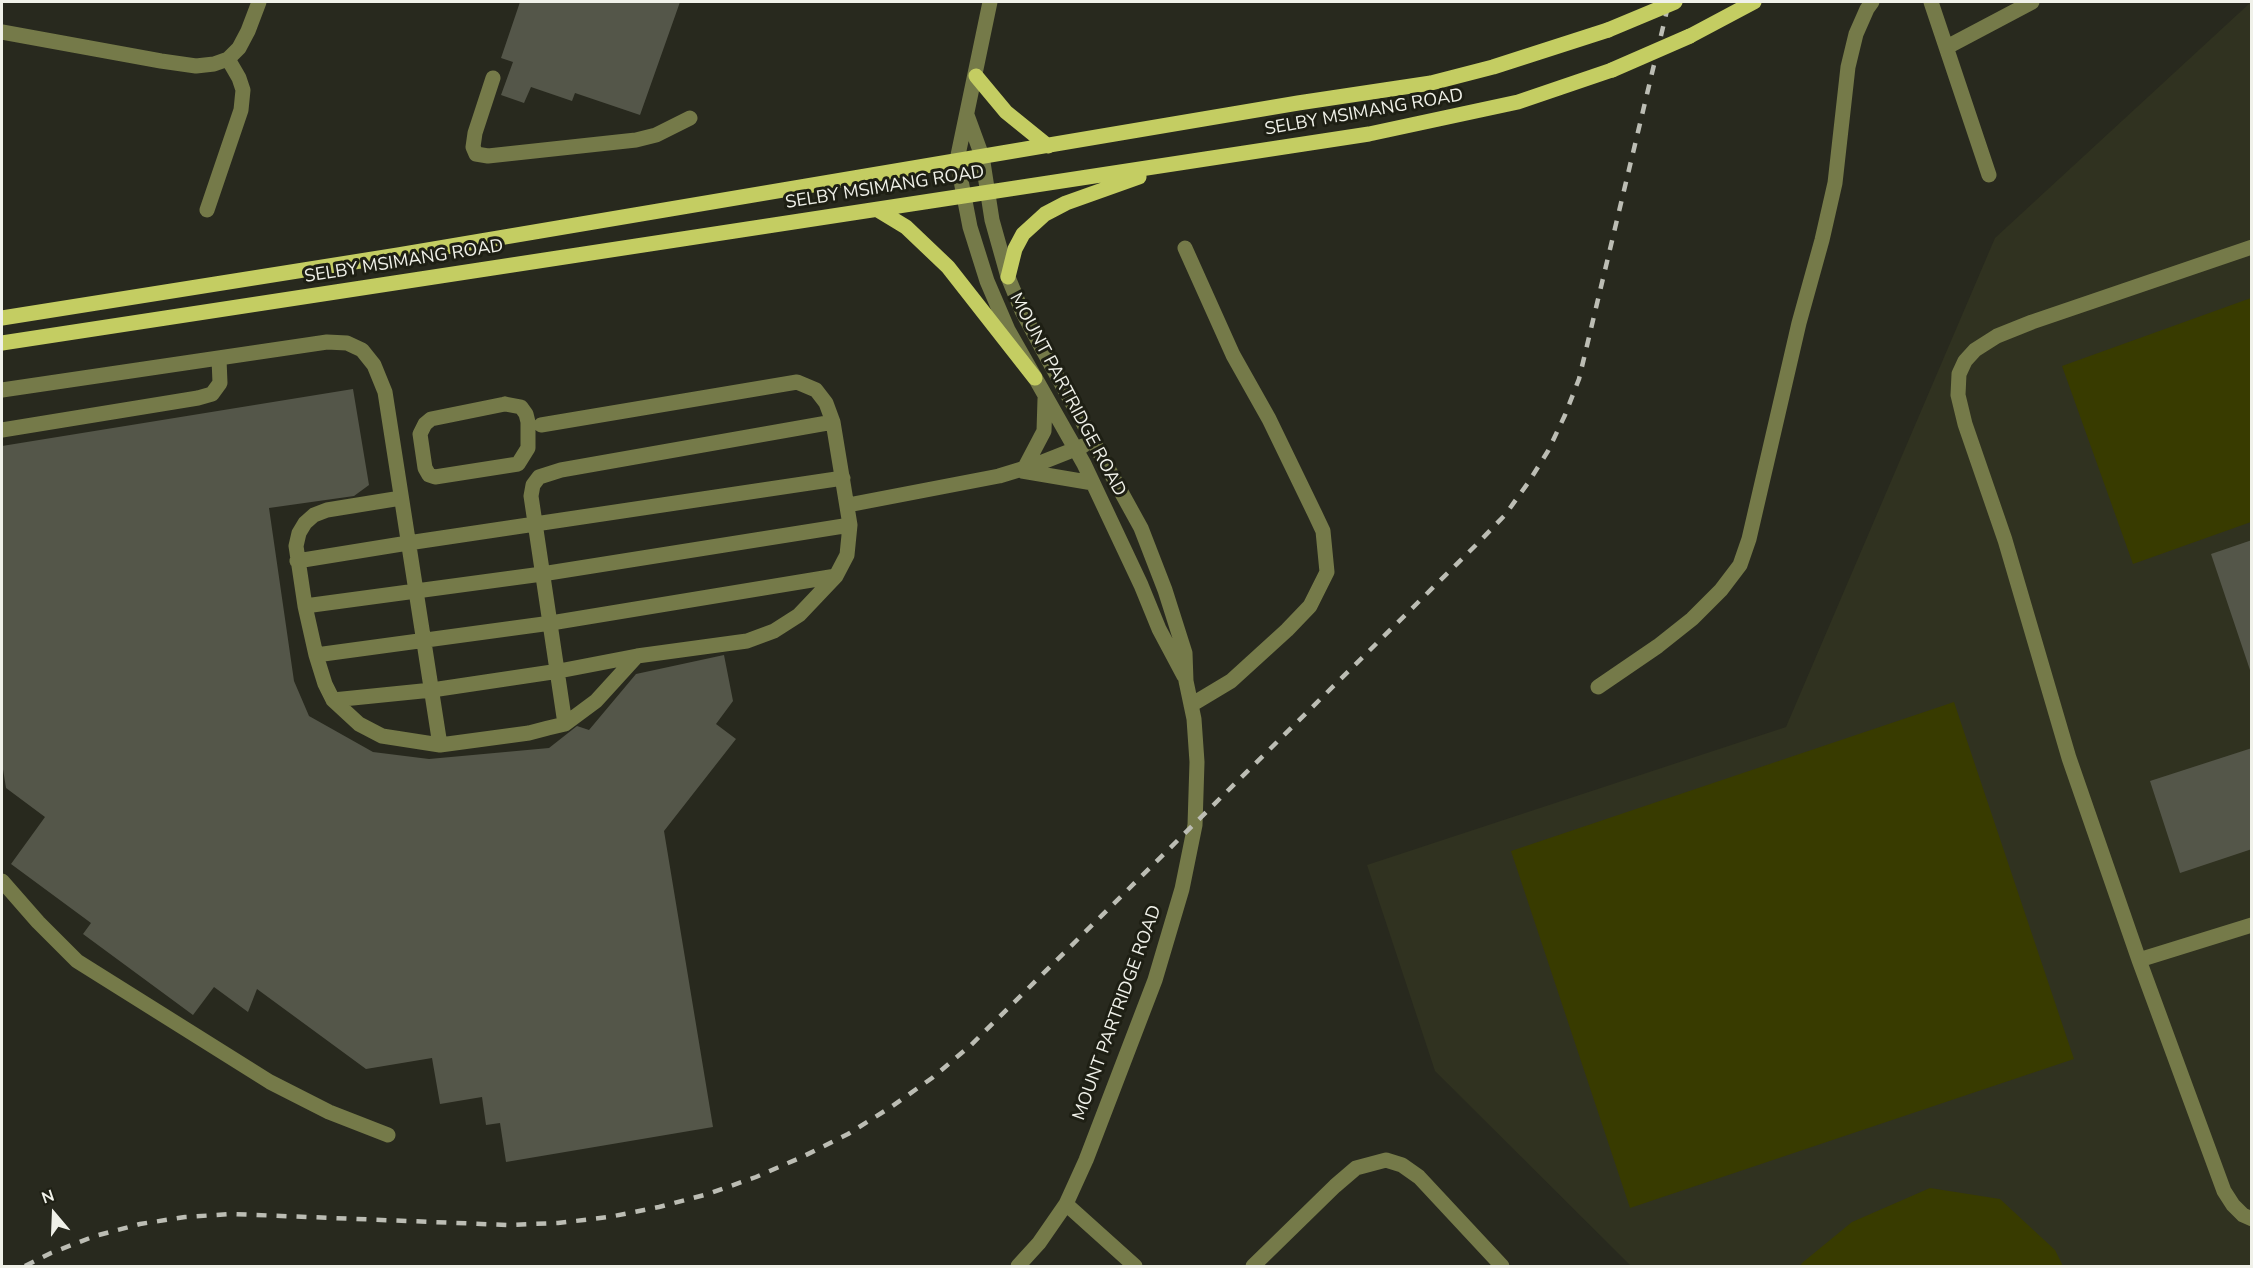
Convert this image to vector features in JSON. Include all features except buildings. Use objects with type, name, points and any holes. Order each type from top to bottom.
[{"type":"main road","name":"SELBY MSIMANG ROAD","points":[[2,318],[398,255],[957,160],[1431,83],[1493,67],[1608,30],[1675,2]]},
{"type":"main road","name":"SELBY MSIMANG ROAD","points":[[2,343],[1369,134],[1539,96],[1612,70],[1690,36],[1754,2]]},
{"type":"main road","points":[[975,76],[1006,112],[1048,146]]},
{"type":"main road","points":[[1008,277],[1015,249],[1023,234],[1045,214],[1066,203],[1170,166]]},
{"type":"main road","points":[[878,210],[906,227],[942,261],[1035,378]]},
{"type":"street","points":[[2,32],[196,66],[214,64],[228,58],[239,48],[259,2]]},
{"type":"street","name":"MOUNT PARTRIDGE ROAD","points":[[990,2],[957,160],[963,195],[987,281],[1008,330],[1093,483],[1159,629],[1186,681]]},
{"type":"street","points":[[1598,687],[1658,646],[1692,619],[1722,590],[1740,566],[1749,539],[1799,322],[1835,183],[1848,67],[1853,45],[1872,2]]},
{"type":"street","points":[[1931,2],[1989,175]]},
{"type":"street","points":[[1947,47],[2032,2]]},
{"type":"street","points":[[207,210],[241,110],[243,90],[228,58]]},
{"type":"street","points":[[493,78],[475,133],[473,147],[476,154],[488,156],[636,140],[656,135],[690,118]]},
{"type":"street","name":"MOUNT PARTRIDGE ROAD","points":[[968,115],[982,156],[999,248],[1008,277],[1038,342],[1141,528],[1154,560],[1185,653],[1186,681],[1197,762],[1195,825],[1182,889],[1155,980],[1086,1160],[1066,1204],[1039,1243],[1018,1266]]},
{"type":"street","points":[[2252,247],[2043,318],[1997,336],[1975,350],[1965,361],[1959,374],[1958,395],[1965,424],[2005,540],[2069,758],[2139,960],[2224,1191],[2233,1205],[2243,1215],[2252,1219]]},
{"type":"street","points":[[1185,248],[1233,355],[1269,419],[1323,531],[1327,572],[1310,606],[1287,630],[1230,681],[1191,705]]},
{"type":"street","points":[[2,390],[327,342],[347,343],[362,350],[374,365],[386,392],[440,745]]},
{"type":"street","points":[[2,430],[212,394],[220,383],[219,359]]},
{"type":"street","points":[[333,700],[432,690],[559,671],[637,656],[747,641],[774,631],[799,615],[836,576],[847,555],[850,525],[848,505],[833,422],[826,403],[816,390],[797,382],[542,425]]},
{"type":"street","points":[[1021,470],[1044,431],[1045,396]]},
{"type":"street","points":[[505,404],[520,407],[526,414],[528,422],[528,448],[518,465],[435,477],[429,475],[425,468],[420,434],[425,424],[431,419],[505,404]]},
{"type":"street","points":[[565,724],[559,671],[531,496],[533,485],[539,477],[561,470],[833,422]]},
{"type":"street","points":[[848,505],[957,486],[1021,470],[1076,450],[1094,440]]},
{"type":"street","points":[[518,465],[533,485]]},
{"type":"street","points":[[1021,470],[1093,483]]},
{"type":"street","points":[[297,561],[843,478]]},
{"type":"street","points":[[401,498],[327,510],[305,523],[299,533],[296,546],[305,606],[325,684],[333,700],[358,724],[382,736],[440,745],[529,733],[565,724],[596,701],[637,656]]},
{"type":"street","points":[[305,606],[542,574],[850,525]]},
{"type":"street","points":[[316,655],[550,623],[836,576]]},
{"type":"street","points":[[2,881],[38,922],[78,961],[270,1082],[329,1112],[388,1134]]},
{"type":"street","points":[[2139,960],[2252,924]]},
{"type":"street","points":[[1253,1266],[1356,1168],[1386,1160],[1402,1165],[1419,1178],[1502,1266]]},
{"type":"street","points":[[1066,1204],[1135,1266]]},
{"type":"shaded area","points":[[2251,2],[2251,1266],[1631,1266],[1435,1071],[1367,865],[1786,727],[1995,238]]},
{"type":"shaded area","points":[[2251,298],[2251,522],[2133,564],[2062,366]]},
{"type":"shaded area","points":[[1954,702],[2074,1059],[1630,1208],[1511,851]]},
{"type":"shaded area","points":[[1930,1188],[2000,1199],[2055,1250],[2063,1266],[1800,1266],[1852,1222]]},
{"type":"railway","points":[[25,1266],[95,1236],[140,1224],[185,1217],[232,1214],[508,1225],[558,1223],[609,1217],[659,1207],[708,1194],[802,1157],[848,1134],[932,1078],[971,1045],[1478,543],[1505,515],[1528,483],[1548,451],[1579,379],[1669,2]]}]
